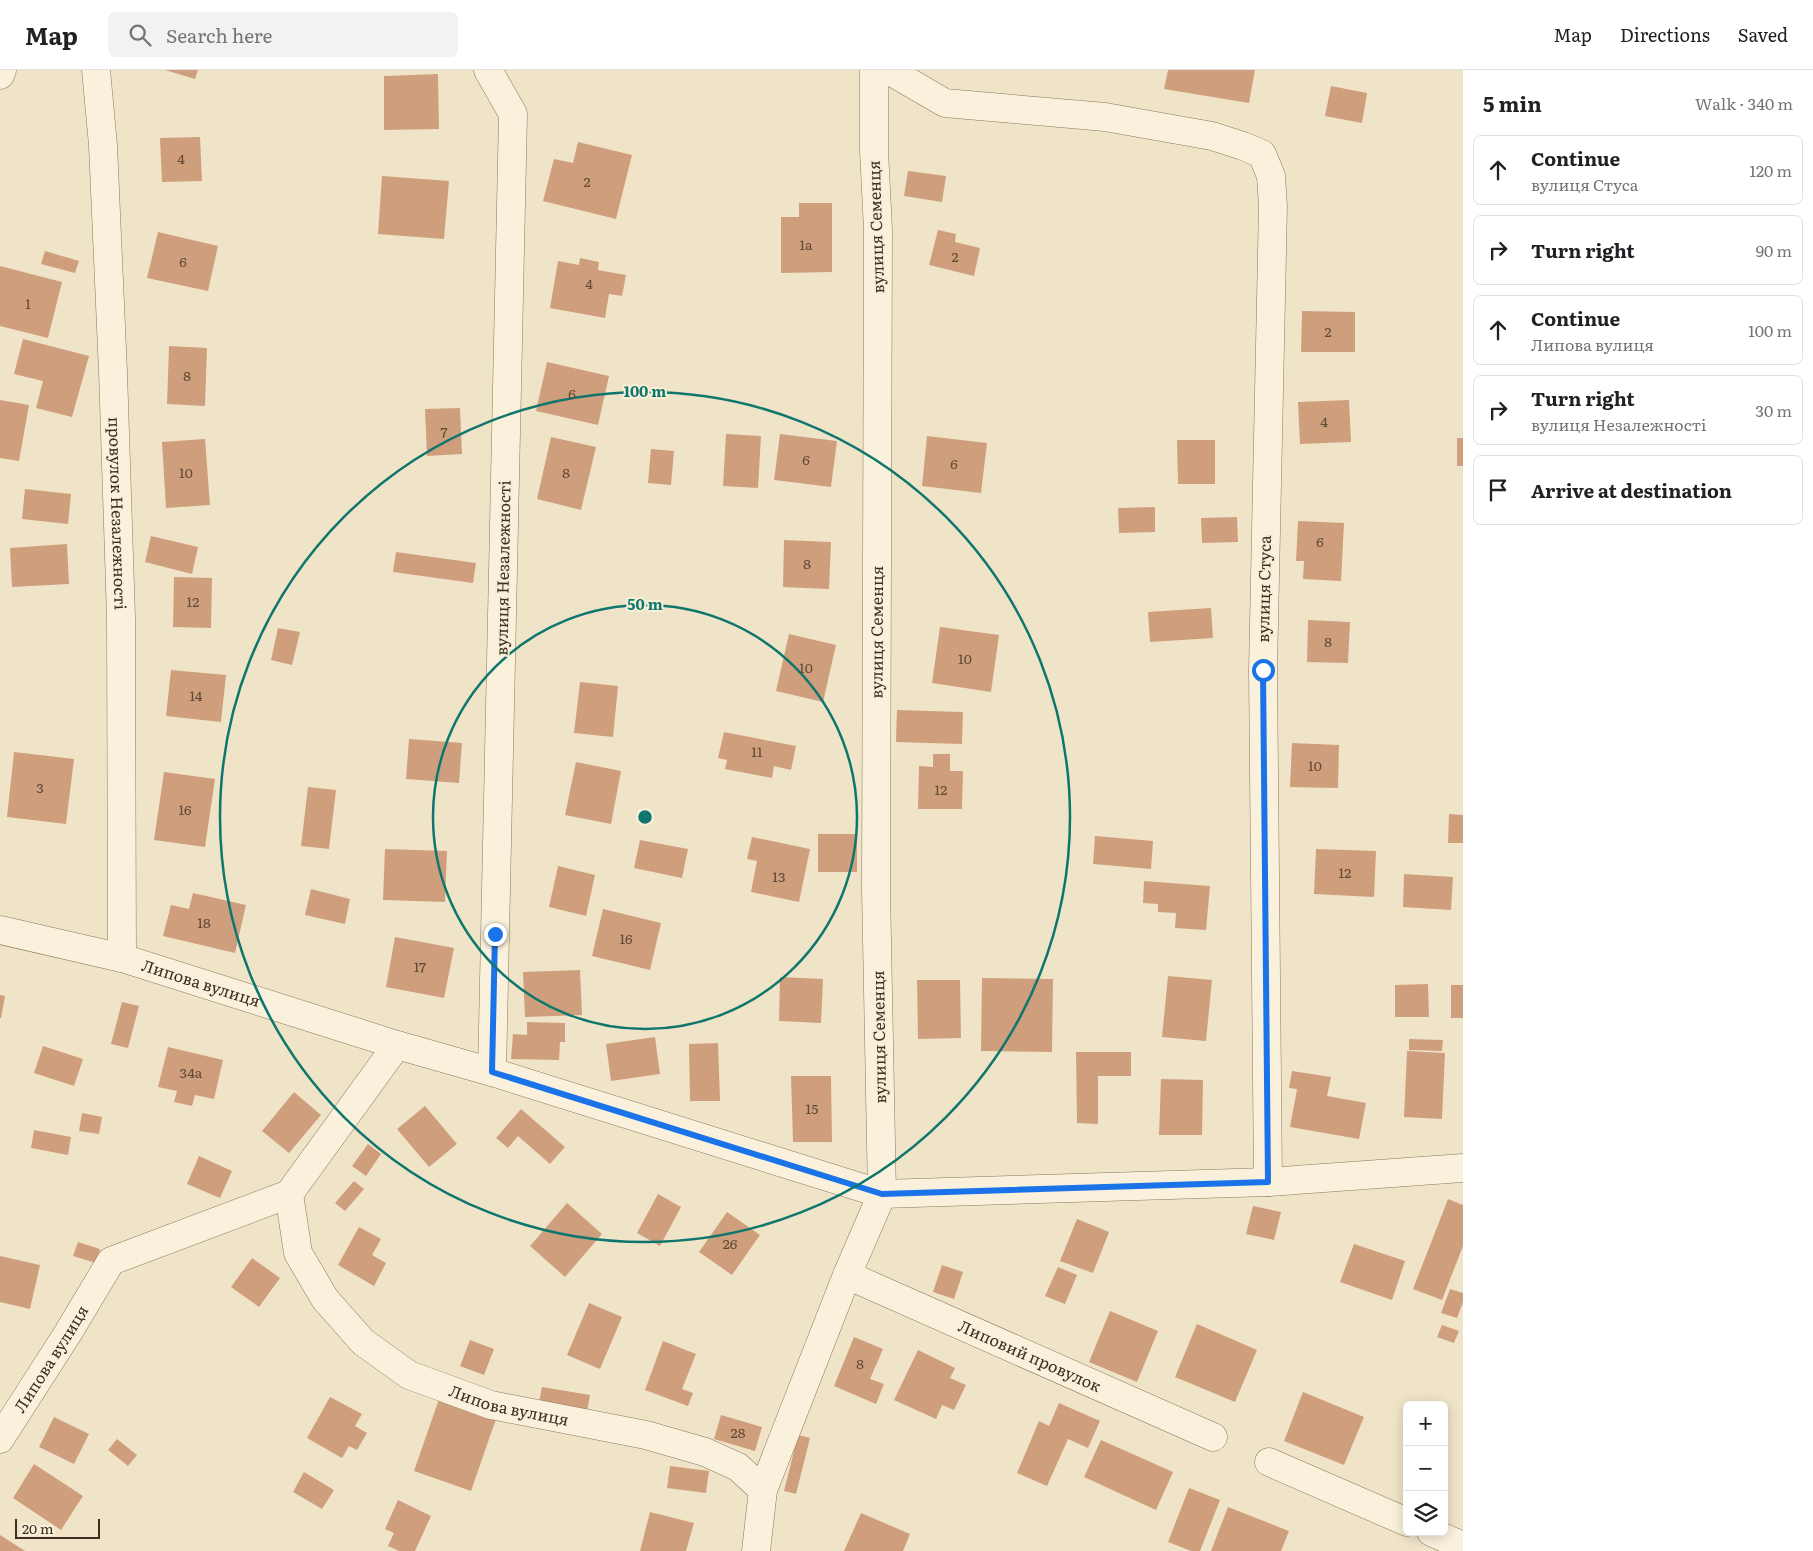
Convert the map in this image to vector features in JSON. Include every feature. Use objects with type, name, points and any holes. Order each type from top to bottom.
[{"type":"street","points":[[0,75],[2,70]]},
{"type":"street","name":"провулок Незалежності","points":[[96,70],[104,165],[121,617],[122,958]]},
{"type":"street","name":"вулиця Незалежності","points":[[488,70],[513,114],[492,1072]]},
{"type":"street","name":"вулиця Семенця","points":[[874,70],[874,150],[878,230],[876,890],[882,1194]]},
{"type":"street","name":"вулиця Стуса","points":[[888,70],[945,102],[1105,117],[1212,136],[1262,154],[1271,176],[1273,206],[1263,670],[1268,1182]]},
{"type":"street","name":"Липова вулиця","points":[[0,930],[122,958],[882,1194],[1268,1182],[1463,1168]]},
{"type":"street","points":[[290,1194],[398,1045]]},
{"type":"street","name":"Липова вулиця","points":[[0,1439],[68,1333],[110,1261],[290,1194],[298,1253],[325,1299],[363,1342],[409,1375],[491,1405],[646,1435],[705,1452],[738,1467],[763,1490]]},
{"type":"street","points":[[756,1551],[763,1490],[847,1275],[882,1194]]},
{"type":"street","name":"Липовий провулок","points":[[847,1275],[1213,1437]]},
{"type":"street","points":[[1269,1462],[1403,1520]]},
{"type":"street","points":[[1440,1536],[1463,1546]]},
{"type":"building","points":[[165,70],[198,70],[195,79]]},
{"type":"building","points":[[1168,70],[1255,70],[1249,103],[1164,89]]},
{"type":"building","points":[[438,74],[439,129],[384,130],[384,76]]},
{"type":"building","points":[[1331,86],[1367,93],[1362,123],[1325,116]]},
{"type":"building","points":[[200,137],[202,181],[162,182],[160,138]]},
{"type":"building","points":[[578,142],[632,155],[616,219],[543,201],[554,159],[573,163]]},
{"type":"building","points":[[908,171],[946,176],[942,202],[904,196]]},
{"type":"building","points":[[382,176],[449,181],[444,239],[378,234]]},
{"type":"building","points":[[799,203],[832,203],[832,272],[781,273],[781,217],[799,217]]},
{"type":"building","points":[[938,230],[956,234],[955,242],[980,248],[974,276],[929,265]]},
{"type":"building","points":[[158,232],[218,246],[208,291],[147,278]]},
{"type":"building","points":[[45,251],[79,261],[75,273],[41,264]]},
{"type":"building","points":[[580,258],[599,262],[598,270],[626,275],[622,296],[609,294],[605,318],[550,308],[558,261],[579,265]]},
{"type":"building","points":[[0,266],[62,282],[48,338],[0,326]]},
{"type":"building","points":[[1302,311],[1355,312],[1355,352],[1301,352]]},
{"type":"building","points":[[23,339],[89,356],[72,417],[36,408],[43,381],[14,374]]},
{"type":"building","points":[[169,346],[207,348],[205,406],[167,404]]},
{"type":"building","points":[[547,362],[609,376],[598,425],[536,411]]},
{"type":"building","points":[[0,400],[29,405],[19,461],[0,458]]},
{"type":"building","points":[[1349,400],[1351,442],[1300,444],[1298,402]]},
{"type":"building","points":[[460,408],[462,454],[427,456],[425,409]]},
{"type":"building","points":[[726,434],[761,436],[758,488],[723,486]]},
{"type":"building","points":[[780,434],[837,441],[831,487],[774,480]]},
{"type":"building","points":[[927,436],[987,443],[981,493],[922,486]]},
{"type":"building","points":[[551,437],[596,447],[581,510],[537,499]]},
{"type":"building","points":[[1457,438],[1463,438],[1463,466],[1457,466]]},
{"type":"building","points":[[205,439],[210,505],[166,508],[162,442]]},
{"type":"building","points":[[1177,440],[1215,440],[1215,484],[1178,484]]},
{"type":"building","points":[[651,449],[674,451],[671,485],[648,483]]},
{"type":"building","points":[[25,489],[71,494],[68,524],[22,519]]},
{"type":"building","points":[[1155,507],[1155,532],[1119,533],[1118,508]]},
{"type":"building","points":[[1237,517],[1238,542],[1202,543],[1201,518]]},
{"type":"building","points":[[1298,521],[1344,523],[1341,581],[1303,579],[1304,561],[1296,561]]},
{"type":"building","points":[[151,536],[198,547],[192,574],[145,562]]},
{"type":"building","points":[[784,540],[831,542],[829,589],[783,587]]},
{"type":"building","points":[[67,544],[69,584],[12,587],[10,548]]},
{"type":"building","points":[[396,552],[476,563],[473,583],[393,572]]},
{"type":"building","points":[[174,577],[212,578],[211,628],[173,627]]},
{"type":"building","points":[[1211,608],[1213,638],[1150,642],[1148,612]]},
{"type":"building","points":[[1308,620],[1350,622],[1348,663],[1307,662]]},
{"type":"building","points":[[940,627],[999,635],[991,692],[932,683]]},
{"type":"building","points":[[278,628],[300,632],[292,665],[271,660]]},
{"type":"building","points":[[789,634],[836,645],[823,702],[776,691]]},
{"type":"building","points":[[171,670],[226,675],[221,722],[166,716]]},
{"type":"building","points":[[580,682],[618,686],[613,737],[574,733]]},
{"type":"building","points":[[897,710],[963,712],[962,744],[896,742]]},
{"type":"building","points":[[724,732],[796,746],[791,770],[774,766],[772,778],[725,769],[727,760],[718,758]]},
{"type":"building","points":[[409,739],[462,743],[459,783],[406,779]]},
{"type":"building","points":[[1292,743],[1339,745],[1338,788],[1290,787]]},
{"type":"building","points":[[14,752],[74,759],[66,824],[7,817]]},
{"type":"building","points":[[933,754],[950,754],[950,771],[963,771],[962,809],[918,809],[919,766],[933,767]]},
{"type":"building","points":[[576,762],[621,771],[611,824],[565,815]]},
{"type":"building","points":[[164,772],[215,779],[205,847],[154,840]]},
{"type":"building","points":[[308,787],[336,790],[329,849],[301,846]]},
{"type":"building","points":[[1449,814],[1463,815],[1463,843],[1448,843]]},
{"type":"building","points":[[818,834],[857,834],[857,872],[818,872]]},
{"type":"building","points":[[1095,836],[1153,841],[1151,869],[1093,864]]},
{"type":"building","points":[[752,837],[810,849],[799,902],[751,892],[757,861],[747,859]]},
{"type":"building","points":[[640,840],[688,849],[682,878],[634,868]]},
{"type":"building","points":[[385,849],[447,851],[445,902],[383,900]]},
{"type":"building","points":[[1316,849],[1376,851],[1374,897],[1314,894]]},
{"type":"building","points":[[558,866],[595,875],[586,916],[549,907]]},
{"type":"building","points":[[1404,874],[1453,877],[1451,910],[1403,907]]},
{"type":"building","points":[[1144,881],[1210,886],[1206,930],[1175,928],[1176,913],[1158,912],[1158,904],[1143,903]]},
{"type":"building","points":[[311,889],[350,899],[345,924],[305,915]]},
{"type":"building","points":[[193,893],[246,905],[235,953],[163,936],[171,905],[189,909]]},
{"type":"building","points":[[603,909],[661,923],[650,970],[592,956]]},
{"type":"building","points":[[395,937],[454,948],[444,998],[386,987]]},
{"type":"building","points":[[580,970],[582,1015],[525,1017],[523,972]]},
{"type":"building","points":[[1168,976],[1212,980],[1206,1041],[1162,1037]]},
{"type":"building","points":[[780,977],[823,979],[821,1023],[779,1021]]},
{"type":"building","points":[[982,978],[1053,979],[1052,1052],[981,1051]]},
{"type":"building","points":[[917,980],[960,980],[961,1038],[918,1039]]},
{"type":"building","points":[[1428,984],[1429,1017],[1395,1017],[1395,985]]},
{"type":"building","points":[[1451,985],[1463,985],[1463,1018],[1451,1018]]},
{"type":"building","points":[[0,995],[5,996],[1,1018],[0,1018]]},
{"type":"building","points":[[122,1002],[139,1006],[128,1048],[111,1044]]},
{"type":"building","points":[[527,1022],[565,1023],[565,1042],[560,1042],[559,1060],[511,1059],[513,1034],[527,1035]]},
{"type":"building","points":[[655,1037],[660,1074],[611,1081],[606,1044]]},
{"type":"building","points":[[1409,1039],[1443,1040],[1442,1051],[1409,1050]]},
{"type":"building","points":[[718,1043],[720,1101],[690,1101],[689,1044]]},
{"type":"building","points":[[43,1046],[83,1059],[74,1086],[34,1073]]},
{"type":"building","points":[[168,1047],[223,1060],[214,1099],[195,1095],[192,1106],[174,1102],[177,1091],[158,1087]]},
{"type":"building","points":[[1407,1051],[1445,1053],[1442,1119],[1404,1117]]},
{"type":"building","points":[[1076,1052],[1131,1052],[1131,1076],[1098,1076],[1098,1124],[1077,1123]]},
{"type":"building","points":[[1292,1071],[1331,1077],[1327,1096],[1366,1103],[1359,1139],[1290,1127],[1297,1089],[1289,1088]]},
{"type":"building","points":[[791,1076],[831,1076],[832,1142],[793,1142]]},
{"type":"building","points":[[1161,1079],[1203,1080],[1202,1135],[1159,1135]]},
{"type":"building","points":[[294,1092],[321,1115],[289,1153],[262,1131]]},
{"type":"building","points":[[425,1106],[457,1144],[429,1167],[397,1129]]},
{"type":"building","points":[[521,1109],[565,1147],[550,1164],[518,1136],[508,1148],[496,1138]]},
{"type":"building","points":[[82,1113],[102,1117],[99,1134],[79,1131]]},
{"type":"building","points":[[34,1130],[71,1137],[68,1155],[31,1148]]},
{"type":"building","points":[[368,1144],[381,1154],[366,1176],[352,1166]]},
{"type":"building","points":[[199,1156],[232,1171],[220,1198],[187,1184]]},
{"type":"building","points":[[354,1181],[364,1189],[345,1211],[335,1203]]},
{"type":"building","points":[[658,1194],[681,1207],[660,1246],[637,1233]]},
{"type":"building","points":[[1448,1199],[1463,1205],[1463,1246],[1442,1300],[1413,1289]]},
{"type":"building","points":[[567,1203],[602,1234],[565,1277],[530,1246]]},
{"type":"building","points":[[1253,1206],[1281,1212],[1274,1240],[1246,1234]]},
{"type":"building","points":[[727,1212],[760,1235],[732,1275],[699,1252]]},
{"type":"building","points":[[1077,1219],[1109,1232],[1093,1273],[1060,1261]]},
{"type":"building","points":[[359,1227],[381,1239],[372,1255],[386,1263],[374,1286],[338,1265]]},
{"type":"building","points":[[78,1242],[100,1249],[96,1263],[73,1256]]},
{"type":"building","points":[[1354,1244],[1405,1261],[1392,1300],[1340,1282]]},
{"type":"building","points":[[0,1256],[40,1265],[30,1309],[0,1302]]},
{"type":"building","points":[[252,1258],[280,1278],[259,1307],[231,1287]]},
{"type":"building","points":[[942,1265],[963,1272],[954,1299],[933,1292]]},
{"type":"building","points":[[1058,1267],[1077,1275],[1065,1304],[1045,1296]]},
{"type":"building","points":[[1450,1289],[1463,1293],[1463,1302],[1457,1318],[1441,1313]]},
{"type":"building","points":[[589,1303],[622,1317],[600,1369],[567,1355]]},
{"type":"building","points":[[1110,1311],[1158,1331],[1137,1382],[1089,1362]]},
{"type":"building","points":[[1197,1324],[1257,1350],[1235,1402],[1175,1377]]},
{"type":"building","points":[[1442,1325],[1459,1331],[1454,1343],[1437,1337]]},
{"type":"building","points":[[854,1337],[883,1349],[870,1379],[884,1384],[876,1404],[834,1386]]},
{"type":"building","points":[[470,1340],[494,1349],[484,1375],[460,1366]]},
{"type":"building","points":[[663,1341],[696,1354],[682,1389],[693,1393],[688,1406],[645,1390]]},
{"type":"building","points":[[918,1350],[955,1368],[950,1378],[966,1385],[954,1410],[942,1405],[936,1419],[894,1400]]},
{"type":"building","points":[[542,1387],[590,1395],[586,1417],[538,1408]]},
{"type":"building","points":[[1303,1392],[1364,1417],[1344,1465],[1284,1441]]},
{"type":"building","points":[[330,1397],[362,1414],[355,1426],[367,1433],[357,1450],[349,1446],[342,1458],[307,1438]]},
{"type":"building","points":[[439,1399],[496,1419],[471,1491],[414,1471]]},
{"type":"building","points":[[1059,1403],[1100,1421],[1088,1448],[1068,1439],[1047,1486],[1017,1473],[1039,1421],[1049,1426]]},
{"type":"building","points":[[721,1415],[762,1427],[755,1451],[714,1439]]},
{"type":"building","points":[[54,1417],[89,1434],[74,1464],[39,1447]]},
{"type":"building","points":[[798,1435],[810,1438],[796,1494],[784,1491]]},
{"type":"building","points":[[117,1439],[137,1455],[128,1466],[108,1450]]},
{"type":"building","points":[[1101,1440],[1173,1472],[1156,1510],[1084,1477]]},
{"type":"building","points":[[34,1464],[83,1496],[61,1530],[13,1498]]},
{"type":"building","points":[[670,1466],[709,1471],[706,1493],[667,1488]]},
{"type":"building","points":[[304,1472],[334,1490],[322,1509],[293,1492]]},
{"type":"building","points":[[1189,1488],[1220,1500],[1200,1551],[1191,1551],[1168,1542]]},
{"type":"building","points":[[398,1500],[431,1516],[415,1551],[399,1551],[388,1546],[394,1533],[385,1529]]},
{"type":"building","points":[[1228,1507],[1289,1531],[1281,1551],[1211,1551]]},
{"type":"building","points":[[650,1512],[694,1523],[686,1551],[640,1551]]},
{"type":"building","points":[[861,1513],[910,1534],[903,1551],[844,1551]]},
{"type":"building","points":[[0,1535],[25,1551],[0,1551]]},
{"type":"route","points":[[495,934],[492,1072],[882,1194],[1268,1182],[1263,670]]}]
